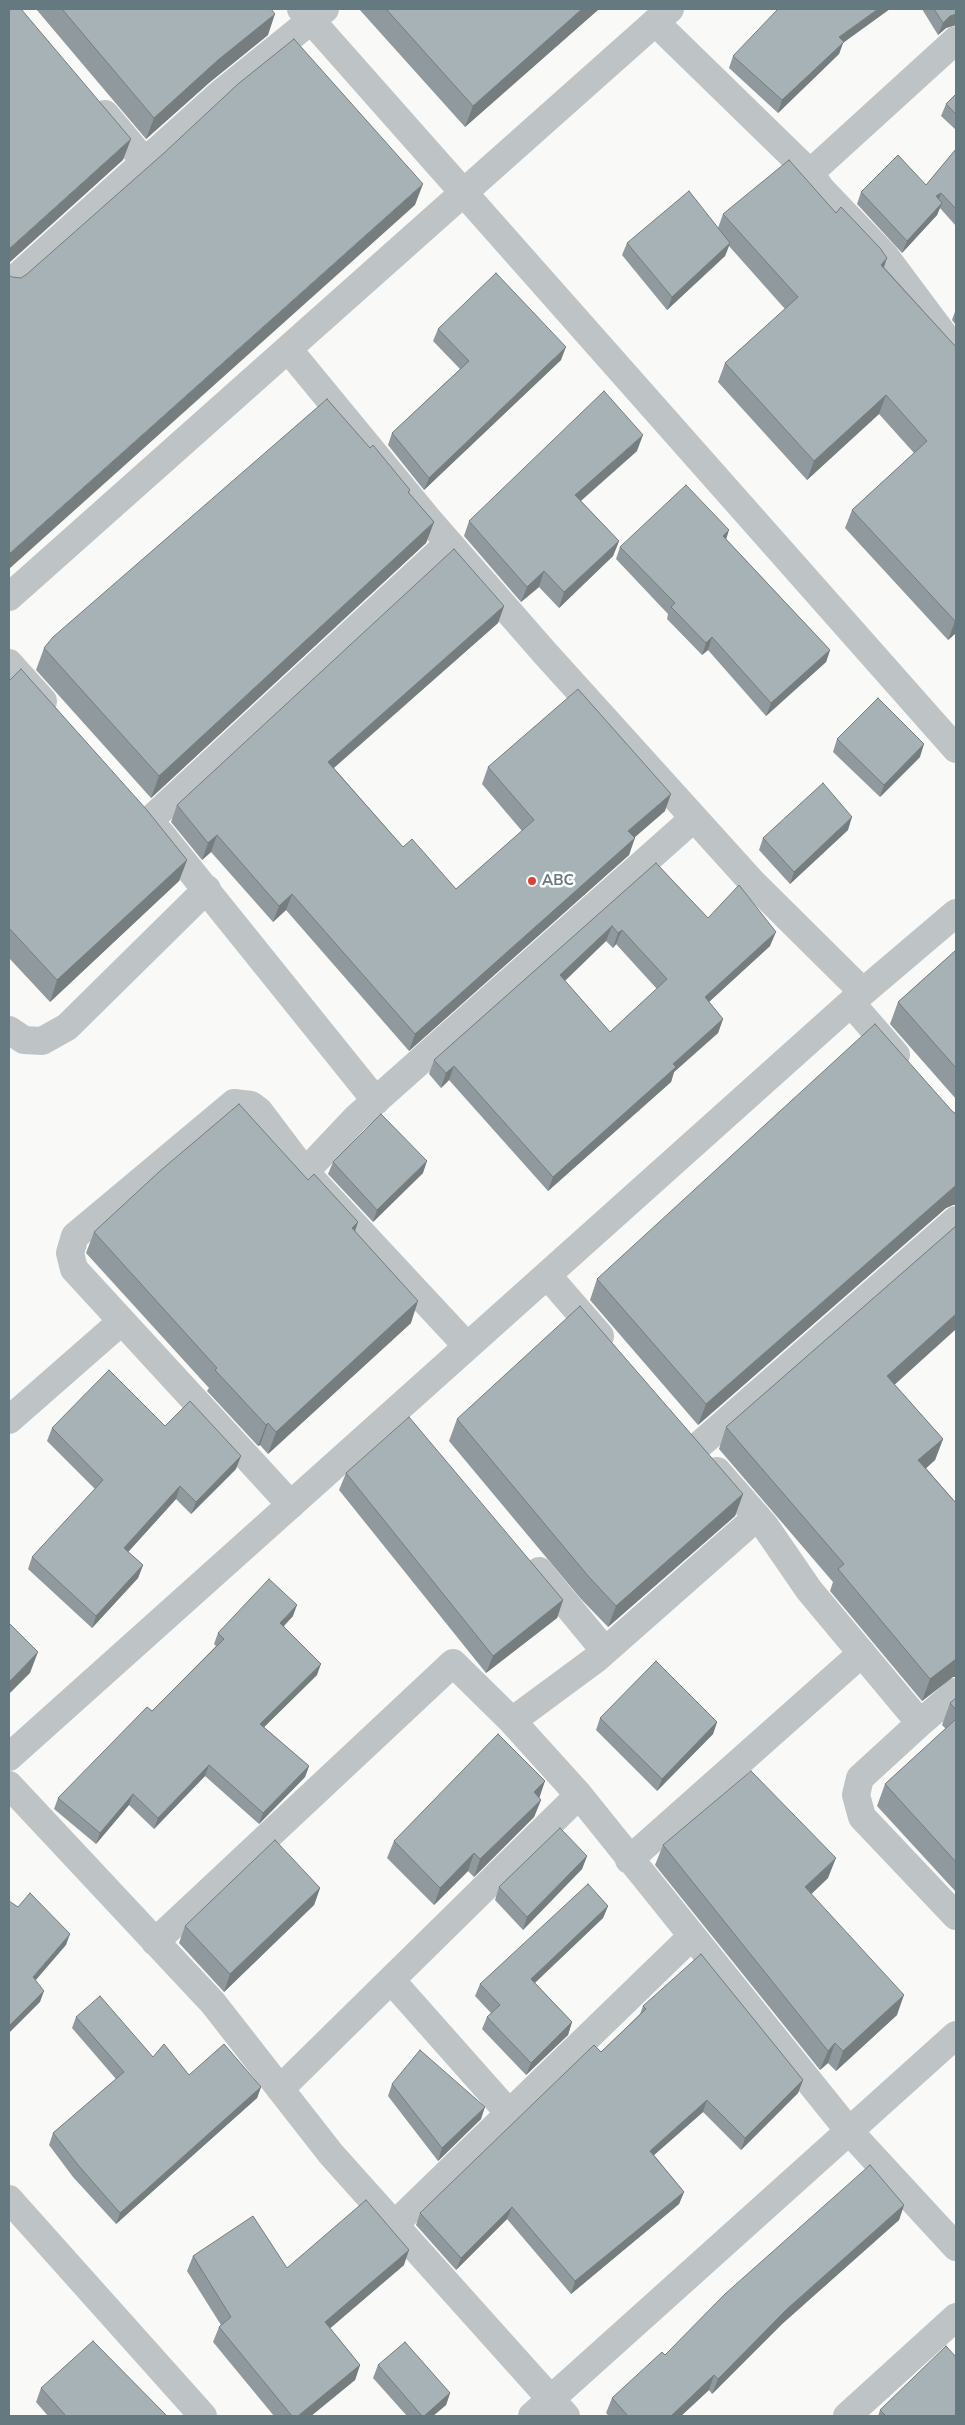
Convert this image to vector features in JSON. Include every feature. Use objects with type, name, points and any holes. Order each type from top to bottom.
[{"type":"street","points":[[9,284],[312,13],[464,192],[956,749]]},
{"type":"street","points":[[9,597],[662,16],[810,173],[821,189],[885,256],[956,351]]},
{"type":"street","points":[[810,173],[956,40]]},
{"type":"street","points":[[89,95],[146,162]]},
{"type":"street","points":[[288,349],[449,543],[857,998],[910,1070]]},
{"type":"street","points":[[376,1101],[207,889],[141,811],[449,543]]},
{"type":"street","points":[[9,663],[61,722]]},
{"type":"street","points":[[305,1172],[355,1119],[694,818]]},
{"type":"street","points":[[9,1030],[24,1040],[42,1041],[67,1027],[207,889]]},
{"type":"street","points":[[9,1757],[291,1505],[407,1414],[467,1346],[857,998],[956,913]]},
{"type":"street","points":[[291,1505],[74,1269],[70,1253],[76,1236],[228,1106],[242,1103],[251,1105],[259,1111],[305,1172],[467,1346]]},
{"type":"street","points":[[920,1723],[809,1590],[758,1517],[690,1440],[956,1220]]},
{"type":"street","points":[[547,1275],[619,1357]]},
{"type":"street","points":[[9,1420],[122,1321]]},
{"type":"street","points":[[512,1722],[605,1650],[758,1517]]},
{"type":"street","points":[[522,1552],[605,1650]]},
{"type":"street","points":[[629,1860],[862,1653]]},
{"type":"street","points":[[156,1942],[453,1663],[512,1722],[579,1796],[849,2131],[956,2246]]},
{"type":"street","points":[[956,1692],[860,1778],[856,1795],[862,1817],[956,1916]]},
{"type":"street","points":[[9,1785],[213,2003],[331,2154],[394,2225],[549,2411],[849,2131],[956,2035]]},
{"type":"street","points":[[280,2089],[579,1796]]},
{"type":"street","points":[[394,2225],[691,1937]]},
{"type":"street","points":[[391,1980],[510,2113]]},
{"type":"street","points":[[9,2199],[203,2416]]},
{"type":"street","points":[[847,2416],[956,2317]]},
{"type":"building","points":[[9,9],[21,9],[131,139],[9,249]]},
{"type":"building","points":[[62,9],[271,9],[275,14],[218,60],[154,118]]},
{"type":"building","points":[[386,9],[582,9],[473,106]]},
{"type":"building","points":[[778,9],[878,9],[839,37],[844,42],[782,100],[733,56]]},
{"type":"building","points":[[934,9],[956,9],[956,14],[950,16],[943,23]]},
{"type":"building","points":[[294,39],[423,184],[9,554],[9,275],[21,278],[27,274],[164,153],[238,84]]},
{"type":"building","points":[[956,94],[956,114],[946,104]]},
{"type":"building","points":[[956,149],[956,209],[941,193],[936,196],[942,203],[907,241],[861,192],[898,155],[926,185]]},
{"type":"building","points":[[789,160],[836,213],[841,207],[880,248],[887,258],[881,265],[956,347],[955,621],[852,510],[927,441],[886,395],[814,461],[725,363],[798,297],[723,214]]},
{"type":"building","points":[[689,191],[730,243],[672,297],[627,243]]},
{"type":"building","points":[[496,273],[566,347],[429,478],[392,433],[469,361],[438,329]]},
{"type":"building","points":[[604,391],[643,435],[575,495],[619,541],[564,592],[544,571],[527,587],[469,521]]},
{"type":"building","points":[[327,399],[370,448],[373,445],[410,490],[408,492],[434,522],[159,776],[44,648],[53,637]]},
{"type":"building","points":[[686,485],[729,530],[723,536],[830,650],[771,703],[712,637],[706,643],[671,607],[675,603],[620,547]]},
{"type":"building","points":[[454,549],[504,606],[328,762],[403,847],[412,839],[456,889],[534,820],[488,767],[578,689],[671,794],[628,831],[635,838],[415,1034],[292,894],[279,906],[217,835],[208,843],[177,805]]},
{"type":"building","points":[[21,669],[146,809],[187,860],[57,980],[9,928],[9,681]]},
{"type":"building","points":[[878,698],[924,744],[884,785],[837,739]]},
{"type":"building","points":[[823,783],[852,817],[794,872],[763,838]]},
{"type":"building","points":[[656,863],[708,918],[739,885],[776,932],[705,997],[723,1019],[673,1064],[676,1067],[553,1177],[454,1066],[446,1073],[434,1060]],"holes":[[[612,926],[618,933],[622,930],[667,979],[610,1032],[560,975]]]},
{"type":"building","points":[[956,950],[956,1068],[898,1002]]},
{"type":"building","points":[[875,1024],[956,1114],[956,1185],[706,1404],[597,1279]]},
{"type":"building","points":[[239,1104],[308,1180],[314,1174],[358,1222],[352,1228],[418,1301],[276,1432],[268,1423],[266,1425],[215,1370],[217,1368],[94,1232],[160,1171]]},
{"type":"building","points":[[381,1114],[427,1161],[377,1210],[333,1162]]},
{"type":"building","points":[[956,1226],[956,1314],[887,1376],[943,1439],[918,1460],[956,1503],[956,1659],[930,1679],[838,1569],[844,1564],[726,1427]]},
{"type":"building","points":[[580,1306],[743,1494],[616,1606],[589,1577],[457,1419]]},
{"type":"building","points":[[109,1370],[165,1426],[190,1401],[241,1456],[196,1502],[180,1486],[124,1548],[143,1565],[96,1616],[32,1557],[103,1480],[52,1428]]},
{"type":"building","points":[[409,1417],[563,1600],[493,1656],[346,1473]]},
{"type":"building","points":[[269,1579],[297,1605],[280,1623],[321,1664],[260,1724],[309,1766],[263,1813],[209,1765],[158,1818],[133,1794],[100,1833],[58,1798],[147,1707],[152,1711],[224,1639],[218,1633]]},
{"type":"building","points":[[9,1623],[38,1652],[9,1682]]},
{"type":"building","points":[[656,1661],[717,1722],[662,1779],[600,1718]]},
{"type":"building","points":[[956,1698],[956,1710],[950,1703]]},
{"type":"building","points":[[956,1719],[956,1862],[885,1784]]},
{"type":"building","points":[[498,1734],[545,1781],[534,1792],[541,1800],[480,1859],[474,1853],[440,1888],[394,1841]]},
{"type":"building","points":[[751,1771],[836,1858],[805,1887],[904,1995],[843,2051],[835,2043],[828,2051],[663,1845]]},
{"type":"building","points":[[560,1828],[587,1856],[527,1917],[499,1887]]},
{"type":"building","points":[[275,1840],[320,1888],[230,1974],[185,1926]]},
{"type":"building","points":[[588,1884],[608,1906],[531,1979],[572,2022],[531,2063],[487,2017],[500,2005],[480,1984]]},
{"type":"building","points":[[30,1893],[70,1934],[33,1977],[44,1991],[9,2026],[9,1901],[18,1907]]},
{"type":"building","points":[[701,1954],[803,2080],[745,2138],[707,2100],[650,2151],[684,2192],[575,2281],[512,2207],[461,2258],[420,2213],[594,2045],[601,2052],[646,2009],[643,2006]]},
{"type":"building","points":[[100,1996],[153,2057],[164,2044],[189,2075],[224,2044],[261,2087],[120,2213],[53,2133],[124,2072],[76,2017]]},
{"type":"building","points":[[420,2050],[485,2107],[442,2148],[392,2084]]},
{"type":"building","points":[[870,2165],[904,2205],[787,2309],[718,2379],[714,2375],[671,2416],[628,2416],[612,2398],[662,2352],[665,2355],[725,2294]]},
{"type":"building","points":[[366,2200],[409,2250],[325,2322],[360,2365],[298,2416],[292,2416],[219,2327],[231,2317],[193,2256],[253,2216],[287,2268]]},
{"type":"building","points":[[93,2341],[167,2416],[66,2416],[41,2388]]},
{"type":"building","points":[[405,2342],[450,2393],[424,2416],[378,2365]]},
{"type":"building","points":[[946,2346],[956,2357],[956,2416],[886,2416],[880,2410]]},
{"type":"place","name":"ABC","points":[[532,881]]}]
